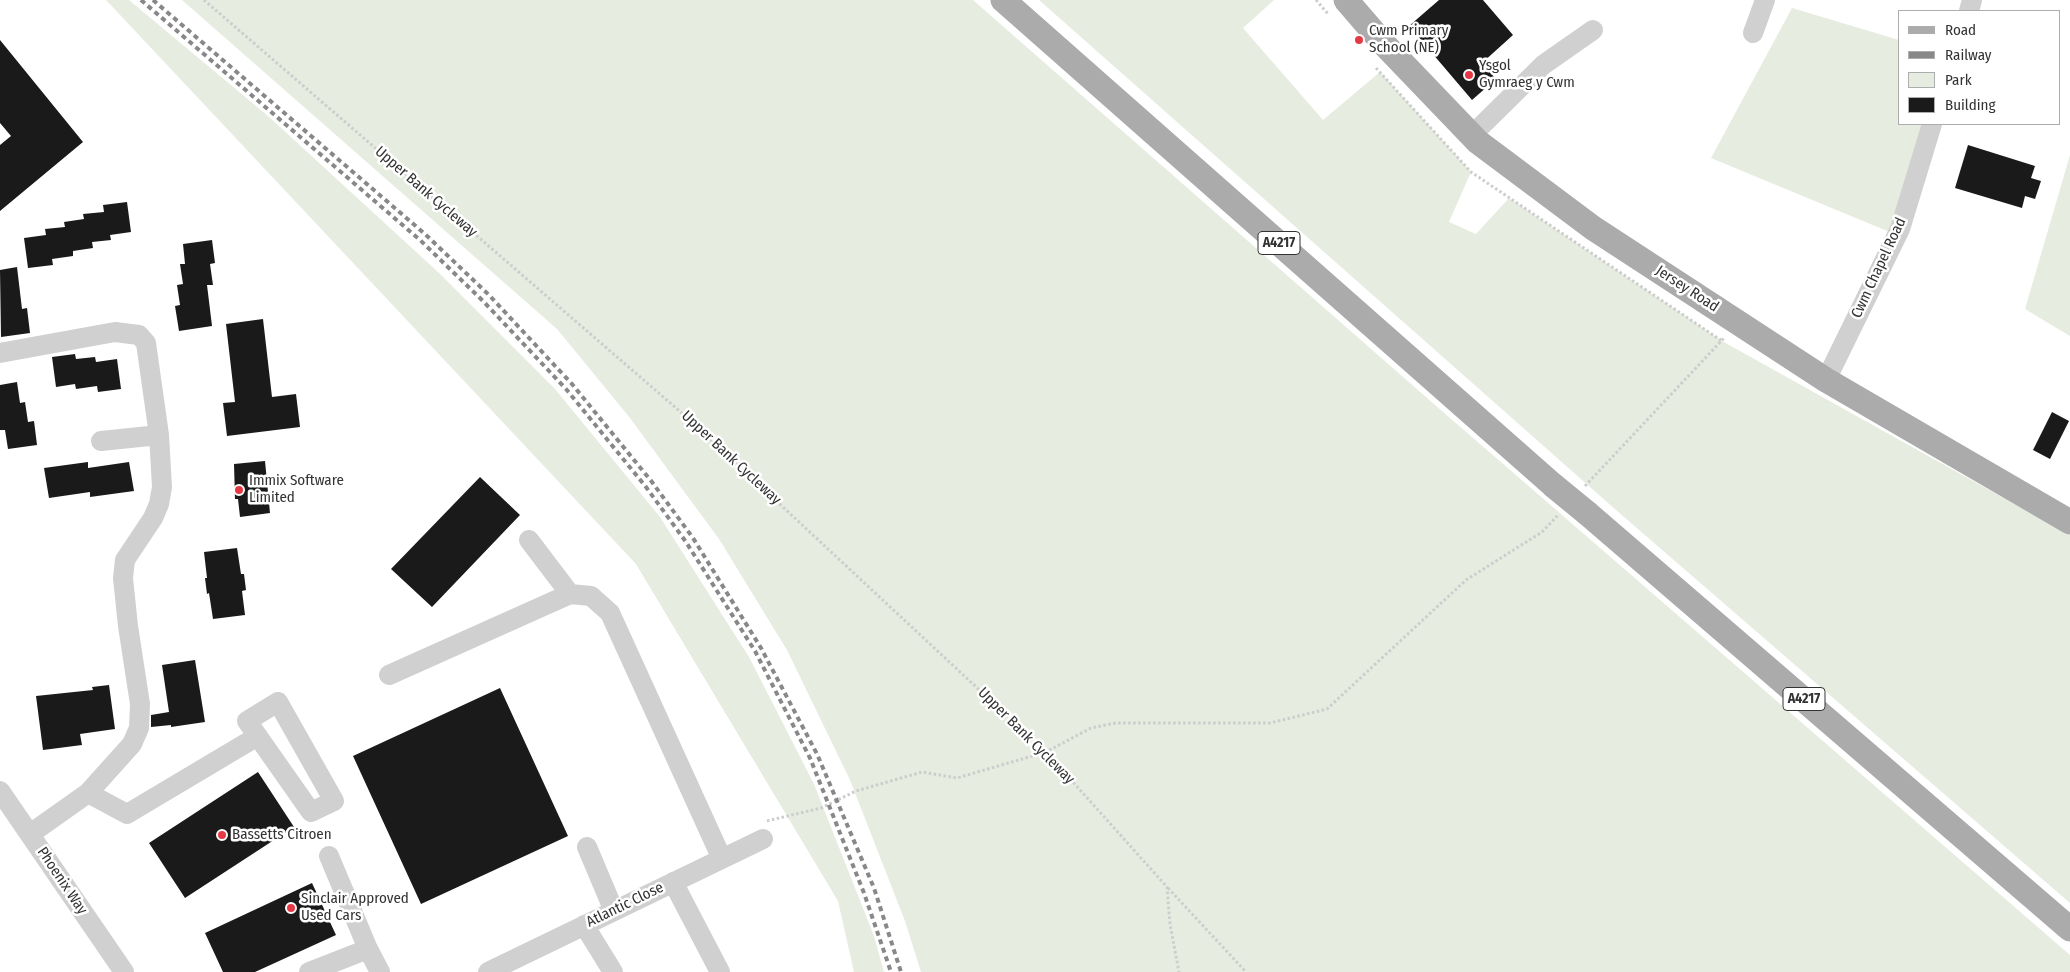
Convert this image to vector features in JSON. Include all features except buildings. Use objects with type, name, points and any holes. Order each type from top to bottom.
[{"type":"main road","name":"A4217","points":[[1003,0],[1554,486],[1585,501],[2070,929]]},
{"type":"main road","name":"Jersey Road","points":[[1346,0],[1383,43],[1472,135],[1594,228],[1826,380],[2070,522]]},
{"type":"street","points":[[1753,33],[1765,0]]},
{"type":"street","points":[[1472,135],[1543,65],[1593,30]]},
{"type":"street","name":"Cwm Chapel Road","points":[[1826,380],[1900,229],[1932,125]]},
{"type":"street","points":[[0,353],[115,332],[139,335],[146,343],[159,435],[162,487],[160,504],[125,560],[123,578],[140,704],[139,728],[132,744],[88,793],[30,834]]},
{"type":"street","points":[[101,441],[159,435]]},
{"type":"street","points":[[529,540],[570,594]]},
{"type":"street","points":[[389,675],[570,594],[591,596],[610,613],[722,859]]},
{"type":"street","points":[[278,702],[334,801],[311,812],[258,736],[247,721],[278,702]]},
{"type":"street","points":[[88,793],[127,814],[258,736]]},
{"type":"street","name":"Phoenix Way","points":[[0,791],[124,972]]},
{"type":"street","name":"Atlantic Close","points":[[488,972],[522,964],[584,926],[763,839]]},
{"type":"street","points":[[587,847],[614,911]]},
{"type":"street","points":[[329,856],[368,949],[380,972]]},
{"type":"street","points":[[673,882],[720,972]]},
{"type":"street","points":[[584,926],[613,972]]},
{"type":"street","points":[[309,972],[368,949]]},
{"type":"path","name":"Upper Bank Cycleway","points":[[204,0],[684,414],[1046,752],[1246,972]]},
{"type":"path","points":[[1585,501],[1738,322]]},
{"type":"path","points":[[763,839],[757,823],[820,808],[856,791],[922,772],[958,778],[1046,752],[1091,728],[1116,723],[1270,723],[1327,708],[1466,580],[1542,532],[1562,511]]},
{"type":"path","points":[[1167,887],[1170,924],[1178,972]]},
{"type":"green space","points":[[106,0],[129,0],[268,116],[438,272],[555,389],[660,517],[749,657],[814,784],[874,936],[884,972],[854,972],[838,901],[636,564]]},
{"type":"green space","points":[[182,0],[973,0],[1435,405],[2070,955],[2070,972],[921,972],[905,921],[850,780],[787,650],[719,539],[630,418],[557,329]]},
{"type":"green space","points":[[1039,0],[1274,0],[1243,28],[1323,120],[1380,72],[1471,172],[1449,222],[1476,234],[1509,198],[1722,341],[2070,535],[2070,903],[1616,510]]},
{"type":"green space","points":[[1792,8],[1898,40],[1898,125],[1926,125],[1892,233],[1711,158]]},
{"type":"green space","points":[[2070,155],[2070,336],[2025,309]]},
{"type":"railway","points":[[141,0],[420,240],[483,301],[566,389],[646,487],[686,542],[755,651],[810,758],[864,893],[891,972]]},
{"type":"railway","points":[[153,0],[425,234],[489,295],[572,384],[652,482],[693,538],[761,648],[817,754],[874,888],[901,972]]},
{"type":"place","name":"Cwm Primary School (NE)","points":[[1359,40]]},
{"type":"place","name":"Ysgol Gymraeg y Cwm","points":[[1469,75]]},
{"type":"place","name":"Immix Software Limited","points":[[239,490]]},
{"type":"place","name":"Bassetts Citroen","points":[[222,835]]},
{"type":"place","name":"Sinclair Approved Used Cars","points":[[291,908]]}]
